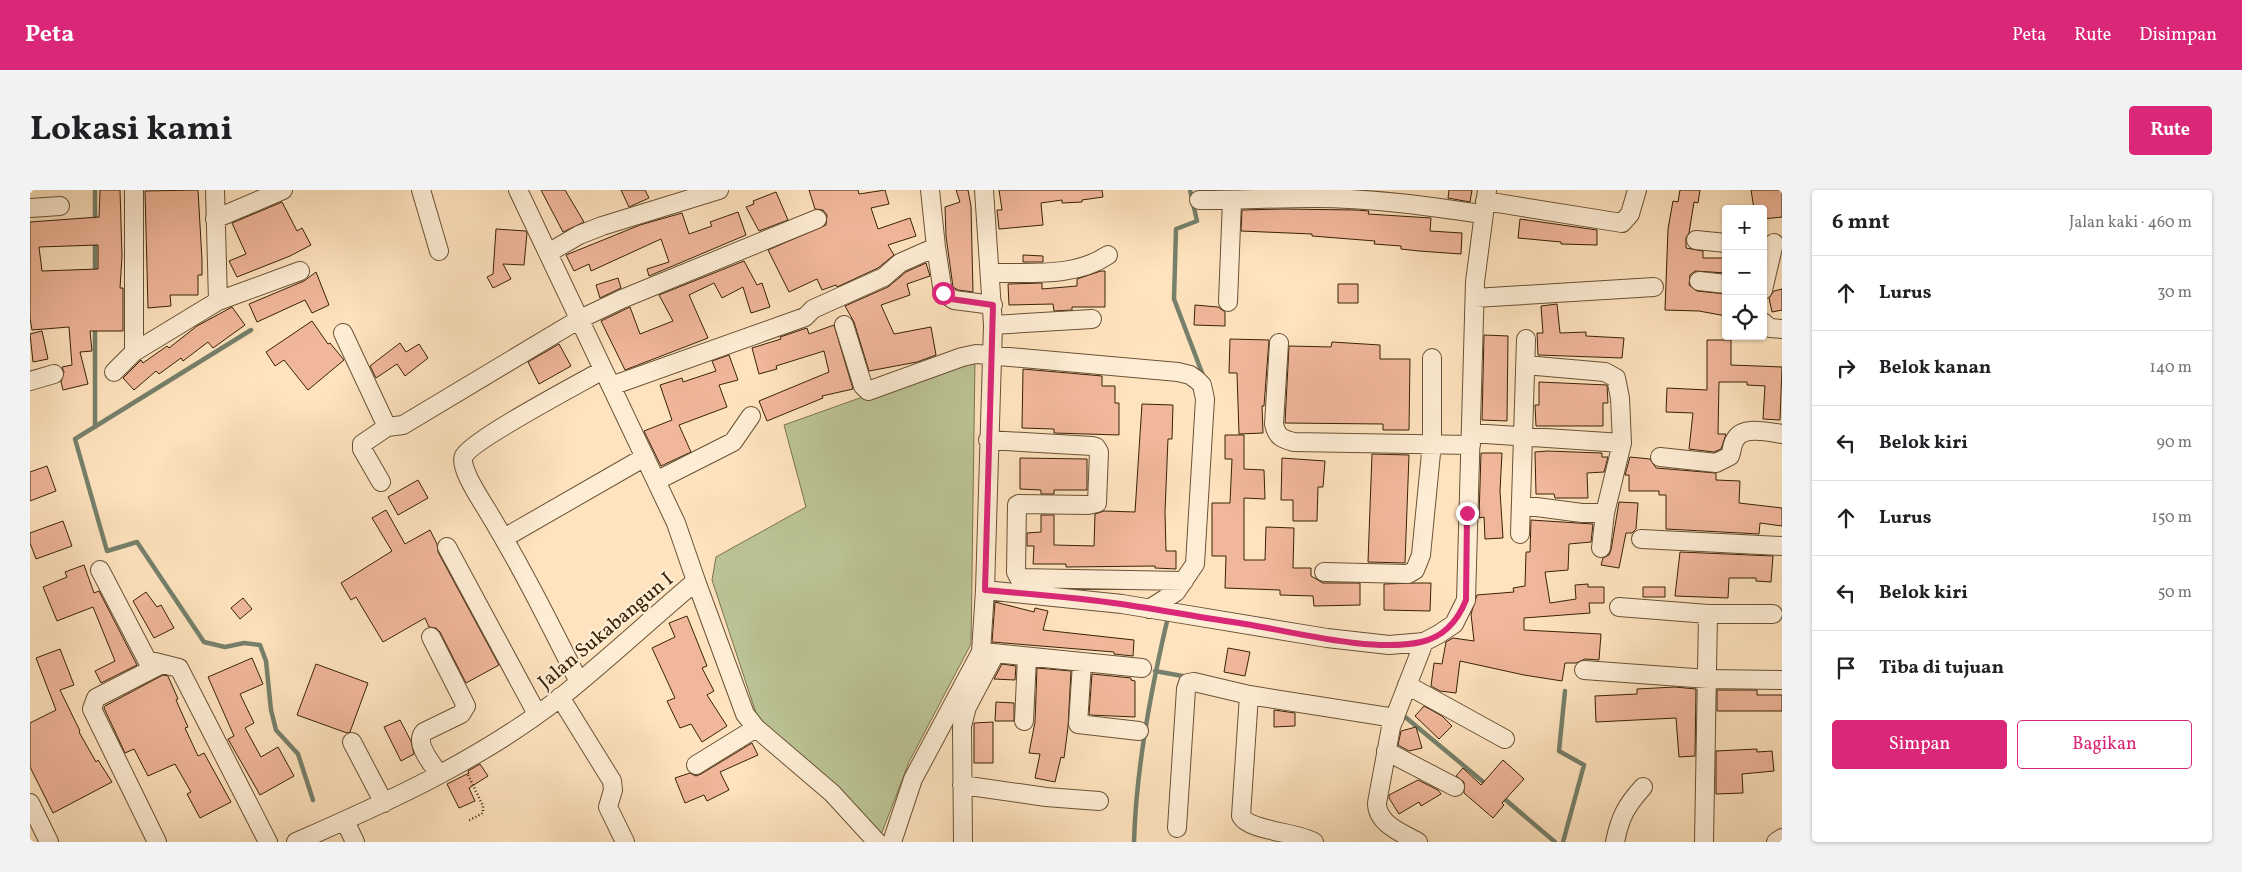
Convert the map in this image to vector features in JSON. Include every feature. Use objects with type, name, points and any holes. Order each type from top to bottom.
[{"type":"street","points":[[134,190],[134,352]]},
{"type":"street","points":[[215,190],[218,301]]},
{"type":"street","points":[[215,219],[283,190]]},
{"type":"street","points":[[421,190],[439,251]]},
{"type":"street","name":"Jalan Sukabangun I","points":[[296,842],[348,828],[381,799],[461,763],[537,714],[579,682],[696,581],[684,540],[518,190]]},
{"type":"street","points":[[930,190],[936,247],[945,296],[954,300],[993,305]]},
{"type":"street","points":[[963,842],[962,726],[965,712],[988,653],[985,590],[993,305],[984,190]]},
{"type":"street","points":[[1199,200],[1314,198],[1408,203],[1485,202],[1622,223],[1630,214],[1636,190]]},
{"type":"street","points":[[548,253],[579,235],[602,226],[715,191]]},
{"type":"street","points":[[1228,302],[1232,200]]},
{"type":"street","points":[[985,590],[1074,598],[1336,640],[1389,645],[1424,642],[1454,624],[1466,600],[1475,298],[1485,202]]},
{"type":"street","points":[[30,208],[60,206]]},
{"type":"street","points":[[381,482],[362,449],[362,444],[387,427],[403,424],[578,320],[622,299],[818,219]]},
{"type":"street","points":[[1696,240],[1722,243]]},
{"type":"street","points":[[1767,271],[1773,243]]},
{"type":"street","points":[[579,682],[504,538],[462,464],[464,455],[486,438],[607,378],[805,317],[813,309],[884,277],[900,263],[936,247]]},
{"type":"street","points":[[990,273],[1067,270],[1089,265],[1108,255]]},
{"type":"street","points":[[114,372],[134,352],[218,301],[300,271]]},
{"type":"street","points":[[1699,281],[1722,284]]},
{"type":"street","points":[[1475,298],[1654,287]]},
{"type":"street","points":[[993,326],[1092,319]]},
{"type":"street","points":[[844,325],[863,386],[868,391],[962,357],[992,354],[1178,372],[1190,375],[1202,385],[1205,399],[1195,564],[1176,592],[1149,609]]},
{"type":"street","points":[[1767,325],[1770,328],[1782,329]]},
{"type":"street","points":[[343,333],[387,427]]},
{"type":"street","points":[[1520,534],[1526,339]]},
{"type":"street","points":[[1279,343],[1274,424],[1276,434],[1283,439],[1294,442],[1432,443],[1523,437],[1622,443]]},
{"type":"street","points":[[1324,572],[1408,574],[1415,570],[1421,555],[1432,443],[1432,358]]},
{"type":"street","points":[[1525,365],[1605,372],[1616,378],[1620,398],[1622,443],[1605,513],[1600,548]]},
{"type":"street","points":[[30,381],[54,374]]},
{"type":"street","points":[[656,481],[733,442],[751,416]]},
{"type":"street","points":[[1660,457],[1716,463],[1730,456],[1734,440],[1738,436],[1752,431],[1782,434]]},
{"type":"street","points":[[988,440],[1092,446],[1096,447],[1099,452],[1097,503],[1088,505],[1020,504],[1017,506],[1016,572],[1019,578],[1184,581]]},
{"type":"street","points":[[504,538],[645,457]]},
{"type":"street","points":[[1521,506],[1582,513],[1605,513]]},
{"type":"street","points":[[1640,539],[1782,546]]},
{"type":"street","points":[[447,547],[537,714]]},
{"type":"street","points":[[100,570],[147,660],[179,668],[268,842]]},
{"type":"street","points":[[696,581],[741,708],[756,728],[832,793],[877,842]]},
{"type":"street","points":[[1620,607],[1708,614],[1773,614]]},
{"type":"street","points":[[1704,842],[1708,614]]},
{"type":"street","points":[[431,637],[466,706],[461,714],[424,732],[421,736],[421,742],[439,774]]},
{"type":"street","points":[[1418,842],[1386,823],[1378,811],[1386,751],[1394,718],[1424,642]]},
{"type":"street","points":[[988,653],[1142,668]]},
{"type":"street","points":[[892,842],[913,779],[988,653]]},
{"type":"street","points":[[1024,721],[1027,657]]},
{"type":"street","points":[[1082,663],[1078,724],[1139,731]]},
{"type":"street","points":[[157,842],[92,709],[96,698],[162,664]]},
{"type":"street","points":[[1584,670],[1708,679],[1782,680]]},
{"type":"street","points":[[1177,828],[1187,686],[1194,682],[1249,694],[1394,718]]},
{"type":"street","points":[[1407,685],[1505,739]]},
{"type":"street","points":[[1249,694],[1241,816],[1248,824],[1284,832],[1314,842]]},
{"type":"street","points":[[560,697],[612,781],[613,790],[608,800],[608,807],[626,842]]},
{"type":"street","points":[[696,764],[756,728]]},
{"type":"street","points":[[352,742],[381,799]]},
{"type":"street","points":[[1386,751],[1455,787]]},
{"type":"street","points":[[962,784],[1046,797],[1099,801]]},
{"type":"street","points":[[1615,842],[1619,822],[1627,805],[1643,787]]},
{"type":"street","points":[[30,803],[49,842]]},
{"type":"street","points":[[1776,842],[1782,838]]},
{"type":"path","points":[[461,763],[476,788],[483,806],[483,813],[468,821]]},
{"type":"green space","points":[[975,357],[971,644],[909,762],[881,835],[808,762],[757,716],[712,580],[716,557],[806,507],[784,425]]},
{"type":"building","points":[[100,190],[120,190],[122,256],[120,288],[123,288],[123,331],[90,331],[92,351],[80,352],[88,384],[63,390],[61,382],[64,372],[62,367],[72,365],[69,327],[32,330],[30,318],[30,222],[99,217]],"holes":[[[98,245],[98,269],[42,271],[39,247]]]},
{"type":"building","points":[[198,190],[202,275],[198,275],[198,295],[170,295],[171,306],[148,308],[145,191]]},
{"type":"building","points":[[541,190],[565,190],[584,222],[563,232]]},
{"type":"building","points":[[621,190],[645,190],[649,198],[629,207]]},
{"type":"building","points":[[809,190],[858,190],[859,194],[885,190],[889,204],[871,208],[878,229],[910,218],[916,236],[888,245],[894,255],[878,268],[837,287],[836,285],[822,290],[817,279],[789,292],[768,250],[826,225],[827,215],[823,210],[815,209]]},
{"type":"building","points":[[956,190],[968,190],[971,206],[973,292],[958,290],[953,287],[946,236],[945,207],[960,202]]},
{"type":"building","points":[[999,190],[1102,190],[1103,197],[1082,200],[1082,202],[1062,203],[1062,200],[1041,203],[1043,225],[999,229],[997,210],[1002,210]]},
{"type":"building","points":[[1449,190],[1472,190],[1470,202],[1448,198]]},
{"type":"building","points":[[1680,190],[1700,190],[1698,203],[1694,202],[1689,233],[1686,238],[1686,248],[1703,251],[1703,258],[1722,258],[1722,273],[1695,271],[1690,275],[1689,285],[1697,291],[1722,294],[1722,315],[1699,311],[1665,310],[1668,229],[1673,201],[1678,202]]},
{"type":"building","points":[[1751,190],[1782,190],[1782,217],[1767,219],[1767,205],[1753,205]]},
{"type":"building","points":[[776,192],[788,220],[759,231],[746,207],[754,204],[753,201]]},
{"type":"building","points":[[282,202],[297,231],[302,228],[311,245],[290,256],[237,277],[229,261],[246,254],[232,223]]},
{"type":"building","points":[[1242,210],[1356,210],[1369,211],[1368,214],[1431,218],[1430,231],[1462,233],[1461,254],[1401,249],[1401,246],[1374,244],[1375,241],[1312,236],[1312,234],[1241,231]]},
{"type":"building","points":[[738,212],[746,235],[649,276],[647,269],[669,262],[661,239],[591,271],[589,264],[574,271],[566,255],[640,225],[682,213],[689,234],[712,226],[710,222]]},
{"type":"building","points":[[1520,219],[1597,230],[1597,245],[1561,244],[1561,242],[1518,238]]},
{"type":"building","points":[[496,229],[526,231],[527,233],[524,265],[503,264],[511,279],[493,288],[487,277],[493,274]]},
{"type":"building","points":[[1023,255],[1043,256],[1043,262],[1023,262]]},
{"type":"building","points":[[744,261],[757,285],[762,283],[770,307],[751,313],[743,287],[722,298],[714,283],[689,295],[708,338],[625,370],[601,321],[630,307],[640,334],[673,321],[659,295]]},
{"type":"building","points":[[926,263],[930,276],[907,284],[910,295],[881,305],[894,334],[931,327],[936,355],[917,362],[869,371],[854,322],[845,306],[888,287],[906,272]]},
{"type":"building","points":[[1105,271],[1105,307],[1072,307],[1072,310],[1054,311],[1053,304],[1009,305],[1008,284],[1042,283],[1042,289],[1077,286],[1077,279]]},
{"type":"building","points":[[316,272],[329,305],[312,313],[305,300],[257,322],[249,304],[304,281]]},
{"type":"building","points":[[618,278],[621,288],[600,298],[596,285]]},
{"type":"building","points":[[1338,284],[1358,284],[1358,303],[1338,303]]},
{"type":"building","points":[[1782,289],[1782,310],[1772,312],[1769,298],[1774,291]]},
{"type":"building","points":[[1557,304],[1560,333],[1586,332],[1586,336],[1624,338],[1622,358],[1538,355],[1537,333],[1543,333],[1541,306]]},
{"type":"building","points":[[1195,305],[1218,307],[1225,312],[1225,326],[1194,325]]},
{"type":"building","points":[[232,307],[245,325],[213,348],[208,342],[183,361],[181,358],[159,374],[156,371],[134,390],[123,378],[141,360],[143,363],[167,346],[169,348],[197,326]]},
{"type":"building","points":[[312,321],[328,344],[330,343],[344,360],[308,390],[284,360],[275,366],[266,352]]},
{"type":"building","points":[[834,325],[853,389],[822,396],[823,398],[767,421],[759,401],[829,372],[824,351],[776,366],[777,369],[759,374],[752,348],[807,328],[809,334]]},
{"type":"building","points":[[42,331],[48,359],[33,362],[30,334]]},
{"type":"building","points":[[1484,335],[1508,336],[1507,421],[1482,420]]},
{"type":"building","points":[[1230,339],[1269,340],[1264,406],[1262,406],[1263,433],[1239,434],[1237,373],[1229,373]]},
{"type":"building","points":[[1707,340],[1731,340],[1731,365],[1782,367],[1780,420],[1763,419],[1765,386],[1747,385],[1747,382],[1719,382],[1718,434],[1726,434],[1721,449],[1714,452],[1689,449],[1693,413],[1666,412],[1667,388],[1707,390]]},
{"type":"building","points":[[1332,342],[1380,345],[1380,359],[1410,359],[1409,430],[1383,430],[1383,424],[1285,423],[1289,346],[1331,347]]},
{"type":"building","points":[[400,343],[406,352],[419,344],[428,358],[405,376],[397,364],[376,378],[370,366]]},
{"type":"building","points":[[559,344],[571,366],[539,384],[528,362]]},
{"type":"building","points":[[729,355],[738,380],[719,385],[727,407],[679,425],[691,452],[661,466],[644,431],[672,420],[660,385],[682,378],[683,382],[716,371],[712,361]]},
{"type":"building","points":[[1023,369],[1102,376],[1102,386],[1115,386],[1115,403],[1119,403],[1119,435],[1054,433],[1054,429],[1022,428]]},
{"type":"building","points":[[1539,382],[1607,385],[1608,403],[1603,403],[1603,426],[1536,426],[1535,405],[1539,405]]},
{"type":"building","points":[[1142,404],[1173,405],[1172,439],[1168,439],[1165,512],[1166,551],[1176,551],[1176,569],[1155,568],[1155,566],[1066,567],[1066,564],[1033,564],[1034,546],[1027,546],[1027,533],[1041,532],[1041,515],[1054,515],[1054,545],[1094,546],[1095,514],[1104,511],[1135,512]]},
{"type":"building","points":[[1225,435],[1244,435],[1244,469],[1264,470],[1265,499],[1244,498],[1244,560],[1265,560],[1266,527],[1294,528],[1293,568],[1311,568],[1311,576],[1323,583],[1360,583],[1360,605],[1314,606],[1313,596],[1280,595],[1280,590],[1225,588],[1226,556],[1212,556],[1212,503],[1230,503],[1232,459],[1225,459]]},
{"type":"building","points":[[1535,452],[1602,453],[1602,457],[1608,457],[1604,472],[1587,473],[1588,498],[1555,498],[1554,494],[1536,494]]},
{"type":"building","points":[[1481,453],[1502,453],[1500,491],[1503,538],[1485,539],[1484,517],[1479,518]]},
{"type":"building","points":[[1372,454],[1409,455],[1405,563],[1368,562]]},
{"type":"building","points":[[1630,457],[1650,459],[1656,468],[1716,473],[1716,480],[1740,481],[1739,503],[1782,508],[1782,526],[1760,523],[1759,534],[1666,529],[1666,495],[1659,495],[1659,491],[1629,491],[1629,475],[1625,475]]},
{"type":"building","points":[[1020,458],[1087,459],[1087,490],[1054,490],[1054,494],[1041,494],[1041,490],[1020,489]]},
{"type":"building","points":[[1282,458],[1325,461],[1323,487],[1318,487],[1317,521],[1293,521],[1293,500],[1281,500]]},
{"type":"building","points":[[47,466],[56,491],[30,501],[30,472]]},
{"type":"building","points":[[418,480],[428,498],[398,515],[388,497]]},
{"type":"building","points":[[1619,502],[1638,503],[1636,529],[1632,533],[1626,533],[1619,568],[1601,565],[1603,558],[1609,555],[1611,550]]},
{"type":"building","points":[[386,510],[405,544],[430,530],[437,544],[438,552],[499,665],[466,683],[440,632],[436,628],[429,627],[425,618],[383,642],[356,597],[351,600],[341,583],[392,551],[372,518]]},
{"type":"building","points":[[1531,520],[1593,524],[1591,542],[1569,544],[1568,570],[1545,572],[1550,603],[1576,599],[1575,585],[1588,584],[1588,587],[1604,587],[1604,603],[1589,603],[1590,613],[1524,618],[1524,630],[1601,634],[1599,660],[1585,659],[1576,663],[1565,663],[1562,681],[1460,661],[1456,693],[1440,691],[1431,686],[1434,663],[1442,664],[1446,642],[1453,638],[1474,641],[1471,614],[1477,595],[1514,592],[1513,588],[1525,586],[1526,552],[1530,552]]},
{"type":"building","points":[[63,521],[72,546],[36,559],[30,543],[30,533]]},
{"type":"building","points":[[1680,552],[1773,556],[1771,582],[1756,581],[1756,578],[1729,578],[1728,598],[1675,596]]},
{"type":"building","points":[[84,565],[94,593],[99,591],[137,665],[101,683],[95,671],[115,661],[93,607],[57,621],[43,587],[67,577],[65,572]]},
{"type":"building","points":[[1431,583],[1430,611],[1384,610],[1384,584]]},
{"type":"building","points":[[1643,587],[1665,587],[1665,597],[1643,597]]},
{"type":"building","points":[[146,592],[157,607],[161,605],[174,628],[154,638],[133,601]]},
{"type":"building","points":[[243,598],[252,609],[240,619],[231,608]]},
{"type":"building","points":[[995,602],[1034,612],[1035,608],[1048,611],[1043,630],[1134,640],[1133,656],[1114,654],[1114,652],[992,642]]},
{"type":"building","points":[[687,616],[707,666],[702,668],[714,691],[707,695],[727,726],[702,742],[691,724],[680,728],[667,701],[675,698],[652,648],[675,637],[669,623]]},
{"type":"building","points":[[1228,648],[1250,652],[1245,676],[1224,672]]},
{"type":"building","points":[[60,649],[74,685],[60,690],[79,732],[96,762],[98,760],[112,782],[53,813],[30,767],[30,723],[56,710],[36,658]]},
{"type":"building","points":[[252,658],[263,684],[240,694],[254,723],[245,728],[261,757],[278,747],[294,776],[260,795],[228,739],[234,736],[208,677]]},
{"type":"building","points":[[316,664],[368,683],[350,732],[347,733],[297,715]]},
{"type":"building","points":[[1002,664],[1016,666],[1015,680],[994,679]]},
{"type":"building","points":[[1037,668],[1071,671],[1068,727],[1064,758],[1061,757],[1055,782],[1035,778],[1040,754],[1029,753],[1035,722]]},
{"type":"building","points":[[1092,674],[1131,678],[1131,680],[1135,681],[1135,717],[1089,715]]},
{"type":"building","points":[[163,675],[168,676],[178,699],[176,700],[188,727],[185,728],[198,756],[204,753],[231,802],[200,818],[187,794],[191,792],[175,764],[148,776],[134,749],[125,753],[104,708]]},
{"type":"building","points":[[1675,687],[1696,689],[1695,756],[1679,757],[1676,718],[1596,722],[1595,696],[1637,694],[1637,689]]},
{"type":"building","points":[[1717,690],[1757,690],[1757,695],[1782,695],[1782,711],[1717,711]]},
{"type":"building","points":[[996,702],[1014,703],[1014,721],[995,721]]},
{"type":"building","points":[[1424,706],[1442,716],[1452,726],[1439,739],[1415,716]]},
{"type":"building","points":[[1274,710],[1295,713],[1295,726],[1274,727]]},
{"type":"building","points":[[400,720],[411,741],[414,754],[401,761],[384,727]]},
{"type":"building","points":[[993,722],[993,763],[974,763],[974,723]]},
{"type":"building","points":[[1416,727],[1422,748],[1409,751],[1398,745],[1401,731]]},
{"type":"building","points":[[752,743],[758,755],[720,772],[729,790],[707,801],[704,795],[685,803],[675,778],[690,773],[696,776],[701,774]]},
{"type":"building","points":[[1757,749],[1757,752],[1772,751],[1774,771],[1742,774],[1743,793],[1716,794],[1716,751]]},
{"type":"building","points":[[1503,760],[1524,779],[1502,803],[1504,805],[1493,818],[1464,793],[1464,782],[1456,776],[1463,768],[1481,785]]},
{"type":"building","points":[[480,764],[488,776],[469,788],[475,801],[459,808],[447,784],[469,773],[468,771]]},
{"type":"building","points":[[1418,780],[1438,790],[1441,794],[1421,806],[1419,802],[1399,814],[1389,795]]},
{"type":"waterway","points":[[95,190],[95,221]]},
{"type":"waterway","points":[[1190,190],[1197,221],[1176,229],[1174,299],[1204,378]]},
{"type":"waterway","points":[[95,241],[95,274]]},
{"type":"waterway","points":[[95,326],[95,427]]},
{"type":"waterway","points":[[251,330],[75,439],[107,551],[137,542],[204,642],[225,647],[244,643],[260,645],[266,661],[271,710],[276,730],[298,754],[313,800]]},
{"type":"waterway","points":[[1134,842],[1135,814],[1145,729],[1168,617]]},
{"type":"waterway","points":[[1155,671],[1188,677]]},
{"type":"waterway","points":[[1563,842],[1584,765],[1559,751],[1565,691]]},
{"type":"waterway","points":[[1404,716],[1487,785]]},
{"type":"waterway","points":[[1501,796],[1555,842]]},
{"type":"route","points":[[943,293],[951,299],[993,305],[985,590],[1122,604],[1172,614],[1327,638],[1389,645],[1424,642],[1454,624],[1466,600],[1467,513]]}]
